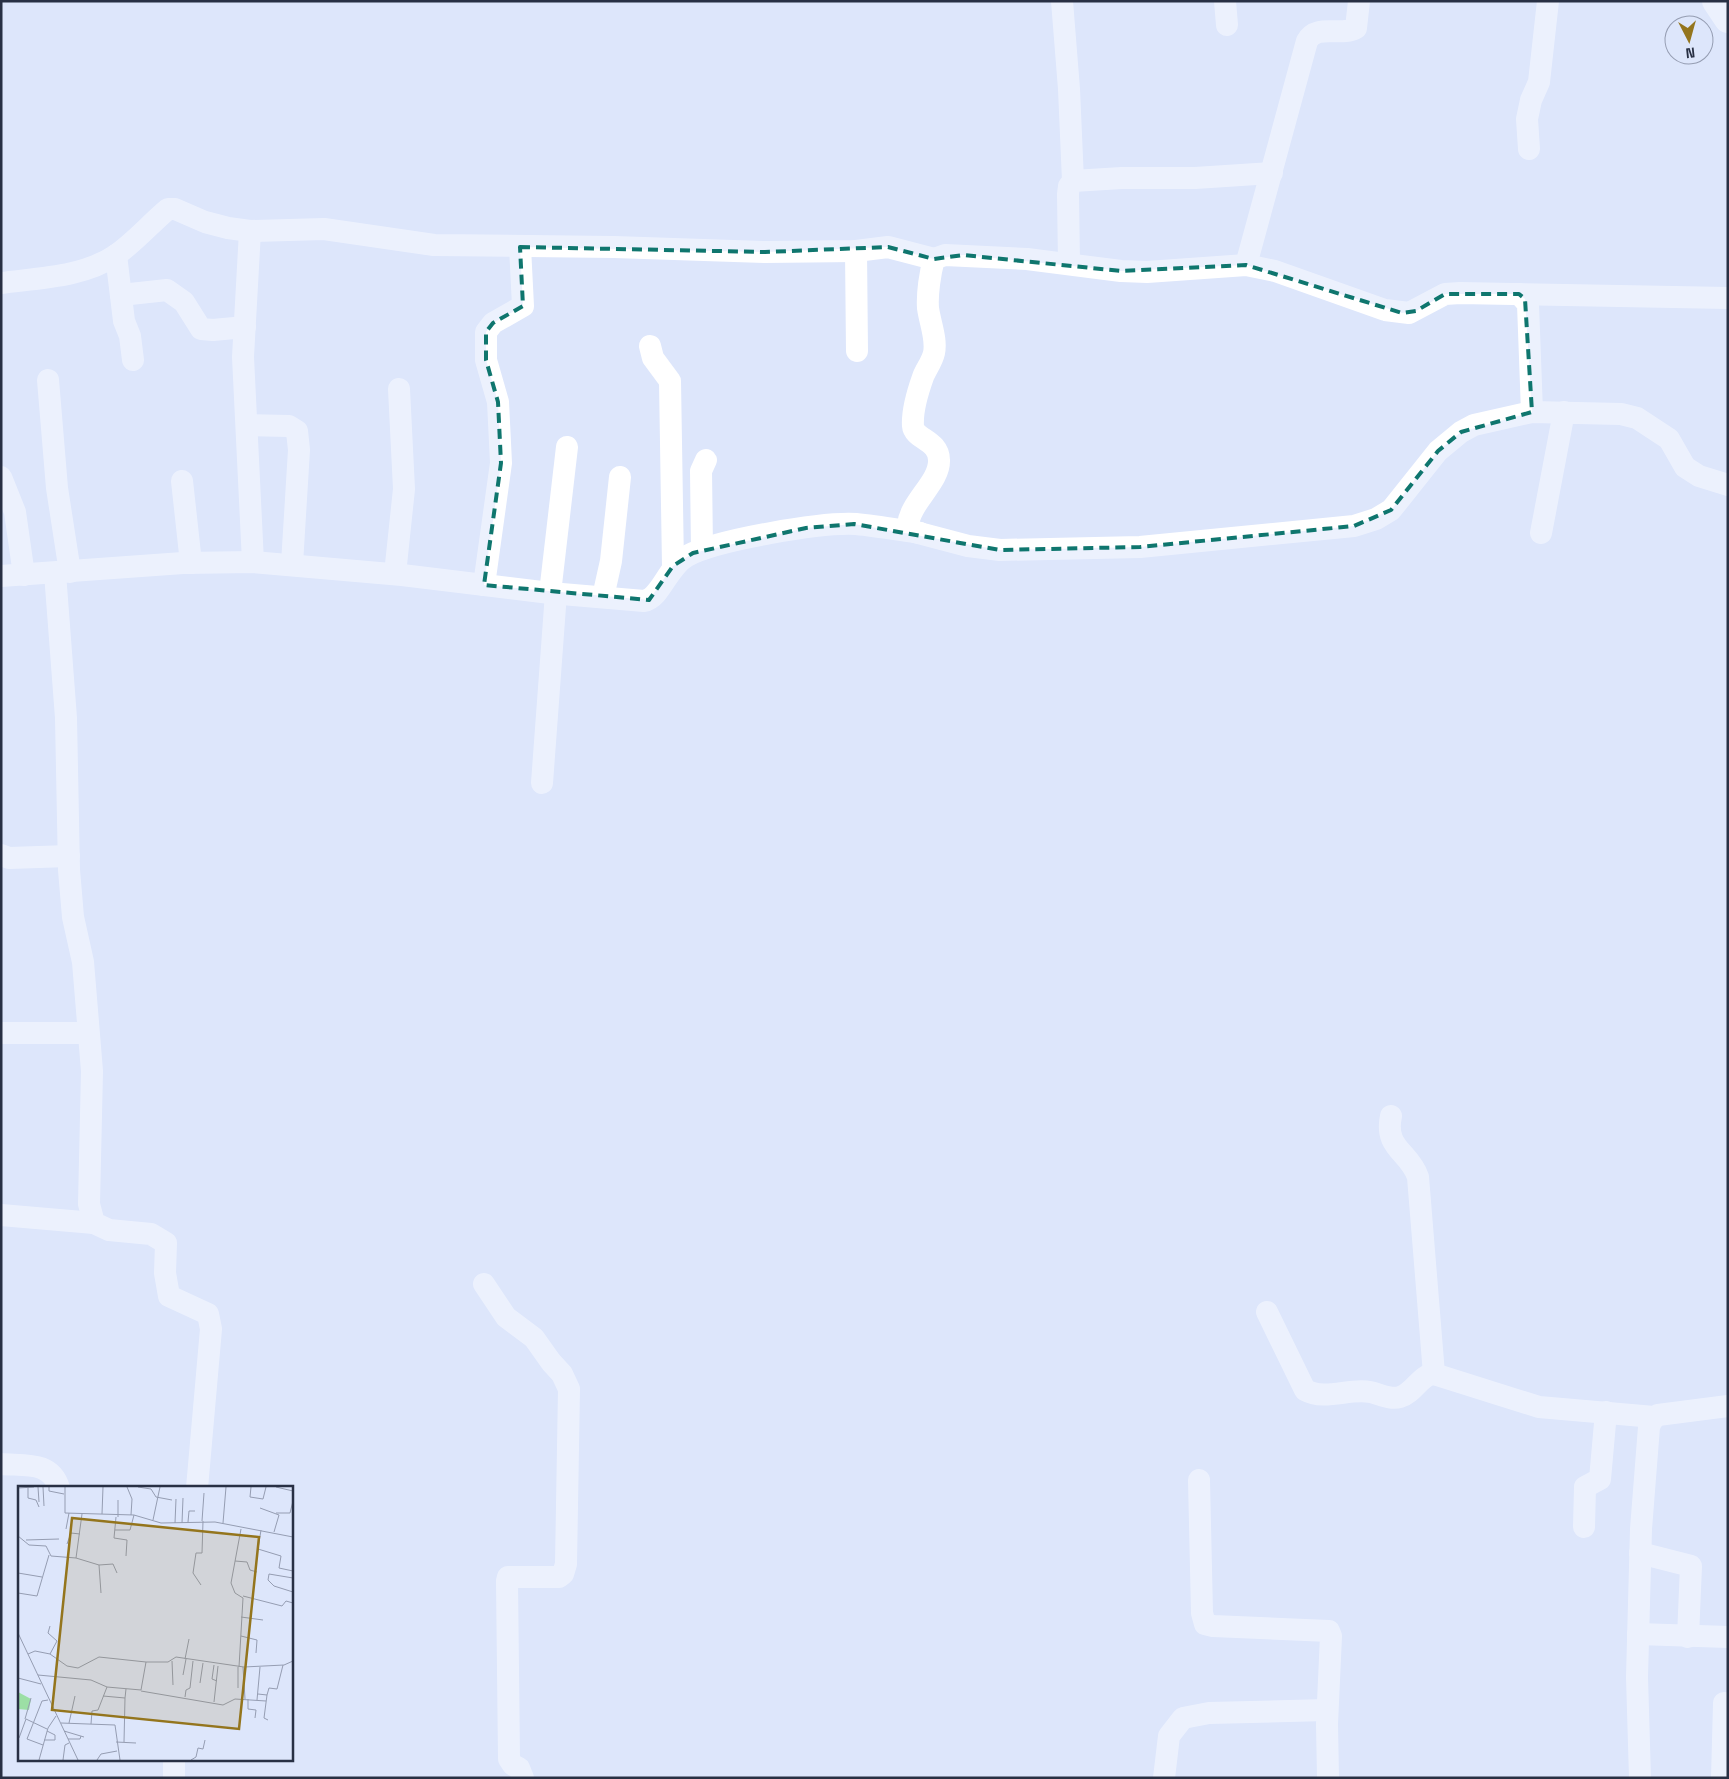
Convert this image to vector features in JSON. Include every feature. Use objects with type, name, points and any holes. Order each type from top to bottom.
[{"type":"main road","points":[[1716,1],[1728,19]]},
{"type":"street","points":[[1062,1],[1069,89],[1073,181],[1069,186],[1068,194],[1069,263]]},
{"type":"street","points":[[1226,1],[1227,25]]},
{"type":"street","points":[[1246,265],[1307,41],[1311,35],[1318,32],[1347,31],[1356,28],[1359,17],[1359,1]]},
{"type":"street","points":[[1529,149],[1527,119],[1531,100],[1539,82],[1548,1]]},
{"type":"street","points":[[1073,181],[1122,178],[1195,178],[1272,173]]},
{"type":"street","points":[[1,283],[66,274],[91,267],[116,255],[168,209],[175,209],[228,228],[250,231],[324,229],[434,245],[520,248],[614,247],[765,252],[856,251],[888,247],[934,260],[945,255],[962,255],[1069,263],[1121,271],[1147,272],[1246,265],[1275,271],[1384,310],[1402,313],[1416,311],[1445,294],[1475,292],[1728,298]]},
{"type":"street","points":[[250,231],[243,357],[253,562]]},
{"type":"street","points":[[484,585],[501,462],[498,402],[486,360],[486,332],[493,323],[523,306],[520,248]]},
{"type":"street","points":[[856,251],[857,351]]},
{"type":"street","points":[[116,255],[124,321],[130,336],[134,360]]},
{"type":"street","points":[[934,260],[928,306],[935,348],[934,356],[922,378],[913,425],[918,434],[934,444],[939,461],[937,471],[908,521],[910,529],[920,533],[968,546],[1010,550],[1140,547],[1354,526],[1376,519],[1391,510],[1438,450],[1461,432],[1474,425],[1532,412],[1621,414],[1637,418],[1669,439],[1685,467],[1699,476],[1728,485]]},
{"type":"street","points":[[121,295],[168,290],[184,302],[201,330],[245,326]]},
{"type":"street","points":[[1519,294],[1528,304],[1532,412]]},
{"type":"street","points":[[650,346],[653,358],[670,381],[673,566]]},
{"type":"street","points":[[48,380],[63,573],[69,856],[73,917],[83,962],[88,1033],[92,1127],[89,1204],[94,1223]]},
{"type":"street","points":[[395,574],[404,489],[400,389]]},
{"type":"street","points":[[1541,533],[1564,412]]},
{"type":"street","points":[[246,425],[289,426],[297,431],[299,450],[292,564]]},
{"type":"street","points":[[542,783],[553,593],[568,446]]},
{"type":"street","points":[[702,549],[701,471],[706,460]]},
{"type":"street","points":[[1,477],[15,512],[24,575]]},
{"type":"street","points":[[603,597],[611,561],[620,477]]},
{"type":"street","points":[[182,481],[191,562]]},
{"type":"street","points":[[1,576],[63,573],[191,562],[253,562],[395,574],[553,593],[649,600],[654,596],[673,566],[681,559],[702,549],[806,528],[854,524],[920,533]]},
{"type":"street","points":[[1,855],[9,858],[69,856]]},
{"type":"street","points":[[1,1033],[88,1033]]},
{"type":"street","points":[[1391,1116],[1388,1128],[1393,1143],[1411,1164],[1418,1177],[1434,1374]]},
{"type":"street","points":[[1,1215],[94,1223],[109,1230],[151,1234],[166,1243],[165,1273],[169,1296],[208,1314],[210,1329],[197,1486]]},
{"type":"street","points":[[484,1284],[506,1317],[534,1338],[562,1374],[569,1389],[566,1564],[563,1574],[559,1577],[508,1577],[507,1581],[509,1759],[513,1765],[519,1768],[523,1778]]},
{"type":"street","points":[[1268,1312],[1305,1390],[1310,1393],[1328,1394],[1360,1391],[1391,1398],[1402,1397],[1417,1387],[1424,1377],[1434,1374],[1538,1406],[1654,1417],[1689,1410],[1728,1406]]},
{"type":"street","points":[[1584,1527],[1585,1487],[1600,1479],[1606,1412]]},
{"type":"street","points":[[1640,1778],[1637,1722],[1640,1553],[1647,1444],[1649,1427],[1654,1417]]},
{"type":"street","points":[[1,1464],[48,1470],[54,1476],[58,1486]]},
{"type":"street","points":[[1199,1480],[1203,1621],[1213,1626],[1277,1627],[1329,1632],[1331,1650],[1327,1710],[1328,1778]]},
{"type":"street","points":[[1640,1553],[1691,1566],[1688,1637]]},
{"type":"street","points":[[1638,1634],[1688,1637],[1728,1636]]},
{"type":"street","points":[[1722,1778],[1724,1703]]},
{"type":"street","points":[[1164,1778],[1169,1736],[1176,1724],[1183,1718],[1209,1713],[1327,1710]]},
{"type":"street","points":[[174,1762],[174,1778]]},
{"type":"highlighted area","points":[[520,247],[765,252],[888,247],[934,259],[963,255],[1121,271],[1246,265],[1402,313],[1416,311],[1445,294],[1519,294],[1525,299],[1532,412],[1461,432],[1438,451],[1391,510],[1354,526],[1140,547],[1000,550],[854,524],[806,528],[693,553],[673,566],[649,600],[484,585],[501,463],[498,402],[486,360],[486,332],[493,323],[523,306]]}]
